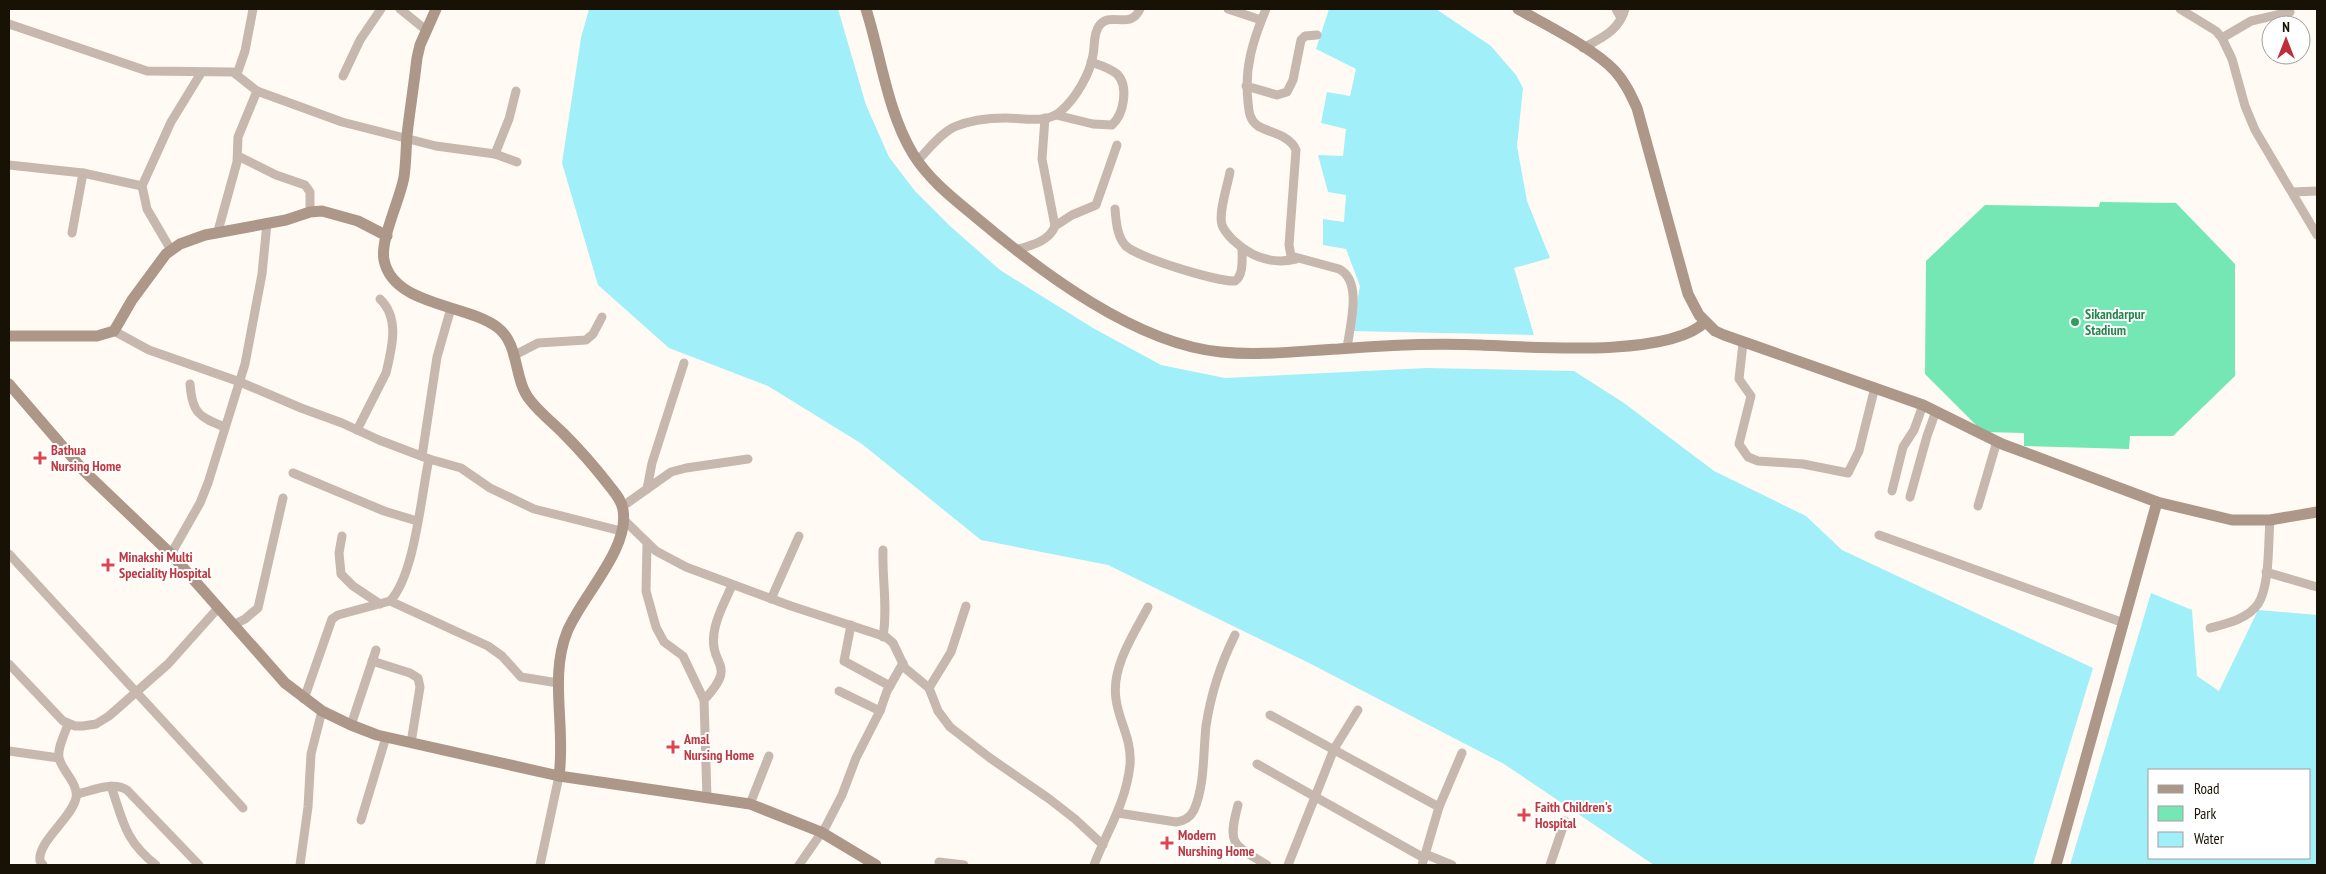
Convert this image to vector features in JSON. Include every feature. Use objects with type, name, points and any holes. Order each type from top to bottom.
[{"type":"street","points":[[237,74],[245,51],[253,9]]},
{"type":"street","points":[[343,76],[360,40],[381,9]]},
{"type":"street","points":[[400,9],[426,30]]},
{"type":"street","points":[[436,9],[426,30],[417,58],[403,179],[383,252],[384,261],[392,275],[414,294],[481,319],[497,327],[507,338],[521,385],[530,400],[576,446],[619,498],[623,506],[624,519],[621,531],[604,570],[567,630],[559,662],[558,683],[562,730],[559,776],[540,865]]},
{"type":"street","points":[[866,9],[897,117],[908,143],[918,160],[944,191],[1015,250],[1059,283],[1130,323],[1193,348],[1248,354],[1436,343],[1539,347],[1606,347],[1651,343],[1678,337],[1699,329],[1705,322]]},
{"type":"street","points":[[1056,115],[1074,96],[1092,62],[1096,34],[1100,23],[1110,20],[1130,20],[1135,18],[1140,9]]},
{"type":"street","points":[[1228,9],[1261,20]]},
{"type":"street","points":[[1266,9],[1249,56],[1246,86],[1252,121],[1289,141],[1296,150],[1289,251],[1291,256],[1296,259],[1339,269],[1345,272],[1352,281],[1353,292],[1347,348]]},
{"type":"street","points":[[1518,9],[1583,48],[1616,72],[1632,96],[1648,145],[1688,294],[1692,304],[1705,322],[1714,330],[1742,343],[1923,405],[1996,442],[2157,502],[2232,520],[2270,520],[2317,512]]},
{"type":"street","points":[[1616,9],[1621,18]]},
{"type":"street","points":[[1583,48],[1611,32],[1625,9]]},
{"type":"street","points":[[2180,9],[2216,31],[2222,38],[2232,59],[2254,130],[2317,234]]},
{"type":"street","points":[[2222,38],[2251,21],[2290,12]]},
{"type":"street","points":[[9,24],[148,71],[201,73],[227,71],[237,74],[257,91],[342,122],[436,146],[495,154],[517,162]]},
{"type":"street","points":[[1246,86],[1277,94],[1287,92],[1293,80],[1301,40],[1305,36],[1317,34]]},
{"type":"street","points":[[918,160],[942,135],[956,126],[995,118],[1045,118],[1056,115],[1101,125],[1112,125],[1124,99],[1122,84],[1115,72],[1092,62]]},
{"type":"street","points":[[171,250],[147,209],[142,186],[171,122],[201,73]]},
{"type":"street","points":[[218,231],[238,156],[241,128],[257,91]]},
{"type":"street","points":[[495,154],[509,119],[516,91]]},
{"type":"street","points":[[1015,250],[1043,240],[1053,232],[1054,226],[1042,159],[1045,118]]},
{"type":"street","points":[[1054,226],[1072,215],[1096,205],[1117,145]]},
{"type":"street","points":[[238,156],[276,175],[305,185],[310,192],[310,212]]},
{"type":"street","points":[[9,165],[83,173],[142,186]]},
{"type":"street","points":[[1230,172],[1222,224],[1242,248],[1250,254],[1269,260],[1286,262],[1296,259]]},
{"type":"street","points":[[72,233],[83,173]]},
{"type":"street","points":[[2293,192],[2317,191]]},
{"type":"street","points":[[1115,209],[1117,228],[1127,248],[1144,257],[1172,266],[1235,281],[1239,277],[1241,270],[1242,248]]},
{"type":"street","points":[[9,336],[97,336],[114,331],[132,300],[171,250],[190,240],[218,231],[286,220],[310,212],[322,211],[348,217],[368,225],[387,236]]},
{"type":"street","points":[[172,554],[200,503],[240,382],[249,348],[265,253],[267,223]]},
{"type":"street","points":[[357,430],[386,373],[388,363],[392,320],[386,305],[380,299]]},
{"type":"street","points":[[390,601],[402,580],[417,521],[437,357],[451,308]]},
{"type":"street","points":[[513,356],[538,344],[586,340],[594,334],[602,317]]},
{"type":"street","points":[[114,331],[148,350],[240,382],[426,458],[468,471],[490,488],[534,509],[621,531]]},
{"type":"street","points":[[1742,343],[1739,378],[1751,396],[1739,444],[1744,453],[1758,462],[1802,464],[1848,473],[1853,468],[1861,445],[1875,387]]},
{"type":"street","points":[[647,489],[652,464],[684,363]]},
{"type":"street","points":[[9,384],[84,471],[172,554],[272,669],[304,699],[322,711],[351,725],[386,737],[559,776],[750,804],[821,832],[876,865]]},
{"type":"street","points":[[190,384],[190,398],[197,413],[203,418],[225,427]]},
{"type":"street","points":[[1892,491],[1902,447],[1914,430],[1923,405]]},
{"type":"street","points":[[1910,496],[1936,411]]},
{"type":"street","points":[[1978,506],[1996,442]]},
{"type":"street","points":[[623,506],[671,472],[748,459]]},
{"type":"street","points":[[293,473],[377,508],[417,521]]},
{"type":"street","points":[[234,625],[258,608],[283,498]]},
{"type":"street","points":[[2056,865],[2157,502]]},
{"type":"street","points":[[624,519],[647,544],[664,556],[686,567],[771,599],[883,636],[893,643],[903,663],[911,673],[929,688],[941,716],[958,734],[1048,798],[1103,845]]},
{"type":"street","points":[[2210,628],[2223,625],[2251,612],[2262,595],[2266,572],[2270,520]]},
{"type":"street","points":[[1879,535],[2124,623]]},
{"type":"street","points":[[342,536],[339,553],[341,574],[353,586],[380,604]]},
{"type":"street","points":[[771,599],[799,536]]},
{"type":"street","points":[[647,544],[646,591],[656,628],[664,642],[683,656],[704,700],[707,798]]},
{"type":"street","points":[[883,550],[882,577],[886,612],[883,636]]},
{"type":"street","points":[[9,554],[242,808]]},
{"type":"street","points":[[2266,572],[2317,587]]},
{"type":"street","points":[[704,700],[722,674],[722,668],[714,646],[714,633],[732,585]]},
{"type":"street","points":[[304,699],[332,619],[338,615],[390,601],[493,648],[521,677],[558,683]]},
{"type":"street","points":[[929,688],[951,652],[966,606]]},
{"type":"street","points":[[10,667],[68,724],[75,726],[96,724],[109,716],[173,659],[219,607]]},
{"type":"street","points":[[1094,865],[1126,791],[1130,754],[1129,740],[1116,699],[1115,687],[1123,657],[1148,607]]},
{"type":"street","points":[[851,625],[844,661],[890,686]]},
{"type":"street","points":[[1118,813],[1176,822],[1182,821],[1191,815],[1200,787],[1206,727],[1215,683],[1235,635]]},
{"type":"street","points":[[351,725],[376,650]]},
{"type":"street","points":[[372,661],[410,673],[418,678],[420,687],[411,743]]},
{"type":"street","points":[[799,865],[842,795],[856,758],[903,663]]},
{"type":"street","points":[[839,691],[880,711]]},
{"type":"street","points":[[1288,865],[1334,749],[1358,710]]},
{"type":"street","points":[[300,865],[308,807],[311,754],[322,711]]},
{"type":"street","points":[[1270,715],[1439,807]]},
{"type":"street","points":[[44,865],[40,861],[41,852],[67,815],[77,794],[59,758],[59,752],[68,724]]},
{"type":"street","points":[[361,820],[386,737]]},
{"type":"street","points":[[9,751],[59,758]]},
{"type":"street","points":[[1424,859],[1439,807],[1462,753]]},
{"type":"street","points":[[750,804],[769,756]]},
{"type":"street","points":[[1257,764],[1424,859],[1452,865]]},
{"type":"street","points":[[77,794],[111,786],[122,787],[133,795],[199,865]]},
{"type":"street","points":[[111,786],[128,835],[140,852],[156,865]]},
{"type":"street","points":[[1238,805],[1232,831],[1234,841],[1242,850],[1267,865]]},
{"type":"street","points":[[1550,865],[1565,821]]},
{"type":"street","points":[[940,862],[964,865]]},
{"type":"green space","points":[[2100,202],[2176,203],[2235,264],[2235,376],[2173,436],[2130,436],[2129,449],[2024,446],[2024,433],[1983,432],[1925,374],[1926,261],[1985,205],[2099,207]]},
{"type":"water","points":[[589,9],[838,9],[866,105],[889,157],[915,191],[950,226],[1000,270],[1093,328],[1161,365],[1225,378],[1427,368],[1574,371],[1624,403],[1714,471],[1806,516],[1842,550],[2093,668],[2033,865],[1654,865],[1504,764],[1309,663],[1108,565],[981,540],[862,444],[768,386],[669,348],[598,285],[562,163],[581,38]]},
{"type":"water","points":[[1329,9],[1436,9],[1491,46],[1516,75],[1523,88],[1517,146],[1527,201],[1550,258],[1514,268],[1534,335],[1352,331],[1360,286],[1346,249],[1323,245],[1323,219],[1344,222],[1346,195],[1328,192],[1318,155],[1343,156],[1346,129],[1321,123],[1327,92],[1350,96],[1356,69],[1316,49]]},
{"type":"water","points":[[2151,593],[2192,610],[2197,676],[2219,691],[2258,610],[2317,615],[2317,865],[2070,865]]},
{"type":"place","name":"Sikandarpur Stadium","points":[[2075,322]]},
{"type":"place","name":"Bathua Nursing Home","points":[[40,458]]},
{"type":"place","name":"Minakshi Multi Speciality Hospital","points":[[108,565]]},
{"type":"place","name":"Amal Nursing Home","points":[[673,747]]},
{"type":"place","name":"Faith Children's Hospital","points":[[1524,815]]},
{"type":"place","name":"Modern Nurshing Home","points":[[1167,843]]}]
